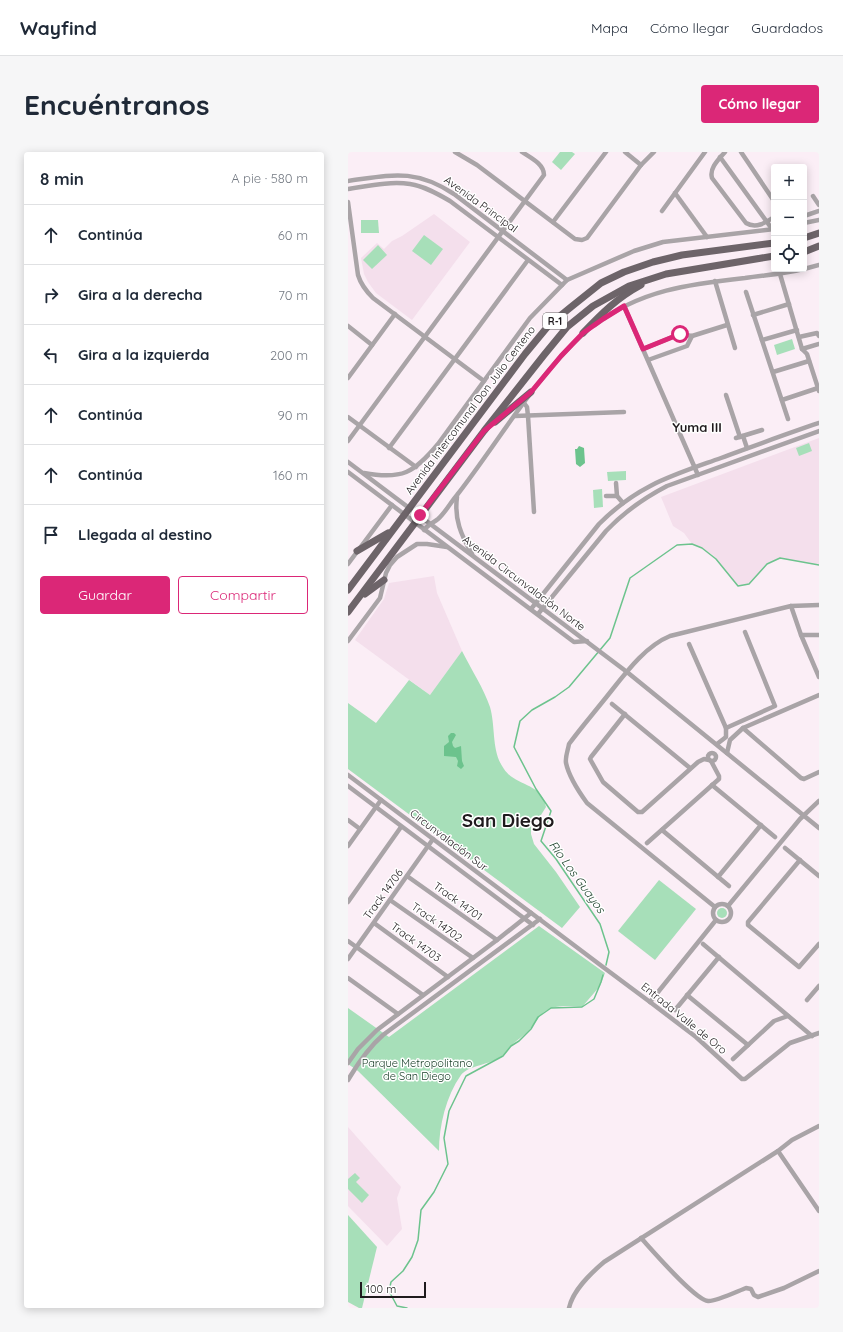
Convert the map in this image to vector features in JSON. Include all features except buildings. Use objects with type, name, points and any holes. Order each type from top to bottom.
[{"type":"main road","points":[[807,237],[819,233]]},
{"type":"main road","name":"Avenida Intercomunal Don Julio Centeno","points":[[348,590],[525,354],[545,331],[571,307],[601,283],[624,272],[653,262],[682,255],[771,243]]},
{"type":"main road","points":[[807,251],[819,246]]},
{"type":"main road","name":"R-1","points":[[348,612],[484,431],[567,327],[593,306],[629,286],[662,275],[771,257]]},
{"type":"main road","points":[[583,333],[603,311],[618,299],[662,275]]},
{"type":"main road","points":[[484,431],[531,392]]},
{"type":"main road","points":[[357,551],[392,531]]},
{"type":"main road","points":[[358,599],[384,580]]},
{"type":"street","points":[[455,152],[477,165],[575,238],[582,240],[587,238],[641,165],[654,152]]},
{"type":"street","points":[[348,441],[544,175],[542,167],[522,152]]},
{"type":"street","points":[[553,222],[606,152]]},
{"type":"street","points":[[625,152],[641,165]]},
{"type":"street","points":[[662,211],[705,152]]},
{"type":"street","points":[[725,152],[712,169],[710,174],[712,178],[749,226],[756,226],[771,219]]},
{"type":"street","points":[[741,152],[773,200]]},
{"type":"street","points":[[720,157],[771,227]]},
{"type":"street","name":"Avenida Principal","points":[[348,181],[411,175],[434,182],[454,194],[567,280]]},
{"type":"street","name":"Avenida Principal","points":[[348,189],[400,183],[422,187],[450,201],[562,285]]},
{"type":"street","points":[[675,192],[707,237]]},
{"type":"street","points":[[813,196],[819,205]]},
{"type":"street","points":[[348,202],[350,227],[358,275],[361,284],[373,298],[484,381]]},
{"type":"street","points":[[807,214],[819,211]]},
{"type":"street","points":[[807,222],[819,220]]},
{"type":"street","name":"Avenida Intercomunal Don Julio Centeno","points":[[362,472],[380,476],[404,473],[416,468],[438,444],[530,318],[567,280],[648,246],[663,242],[771,229]]},
{"type":"street","points":[[389,448],[528,260]]},
{"type":"street","points":[[807,268],[819,265]]},
{"type":"street","points":[[424,530],[430,523],[438,518],[457,495],[531,392],[561,356],[583,333],[624,306],[670,288],[789,272]]},
{"type":"street","points":[[780,274],[802,349],[807,354],[819,389],[782,400]]},
{"type":"street","points":[[715,281],[735,348]]},
{"type":"street","points":[[746,292],[788,419]]},
{"type":"street","points":[[753,315],[789,304]]},
{"type":"street","points":[[624,306],[698,475]]},
{"type":"street","points":[[349,375],[395,314]]},
{"type":"street","points":[[643,349],[680,334],[692,336],[727,325]]},
{"type":"street","points":[[348,326],[372,345]]},
{"type":"street","points":[[762,340],[797,330]]},
{"type":"street","points":[[799,337],[817,333],[819,336]]},
{"type":"street","points":[[648,360],[687,346],[692,336]]},
{"type":"street","points":[[802,349],[819,344]]},
{"type":"street","points":[[773,372],[809,361]]},
{"type":"street","points":[[726,396],[740,437],[747,448]]},
{"type":"street","points":[[524,403],[528,407],[534,512]]},
{"type":"street","points":[[515,416],[624,412]]},
{"type":"street","points":[[348,417],[416,468]]},
{"type":"street","points":[[531,609],[599,524],[623,503],[641,490],[656,481],[819,422]]},
{"type":"street","points":[[740,437],[762,430]]},
{"type":"street","points":[[538,614],[617,519],[647,496],[667,486],[819,431]]},
{"type":"street","points":[[781,436],[784,444]]},
{"type":"street","name":"Avenida Circunvalación Norte","points":[[348,462],[362,472],[407,511],[414,523],[574,642],[587,641]]},
{"type":"street","name":"Avenida Circunvalación Norte","points":[[348,472],[392,505],[420,515],[587,641]]},
{"type":"street","points":[[616,483],[617,496],[623,503]]},
{"type":"street","points":[[457,495],[456,504],[459,528],[472,555]]},
{"type":"street","points":[[606,496],[617,496]]},
{"type":"street","points":[[348,564],[392,505]]},
{"type":"street","points":[[348,641],[380,598],[384,580],[390,565],[400,554],[417,544],[447,547]]},
{"type":"street","points":[[716,907],[587,803],[571,776],[566,762],[569,744],[627,672],[652,646],[661,639],[791,606],[819,605]]},
{"type":"street","points":[[791,606],[801,635],[817,667],[819,678]]},
{"type":"street","points":[[726,728],[775,706],[745,632]]},
{"type":"street","points":[[801,635],[819,634]]},
{"type":"street","points":[[587,641],[819,828]]},
{"type":"street","points":[[689,644],[726,728],[728,739],[727,753]]},
{"type":"street","points":[[625,714],[590,759],[603,782],[638,812],[642,812],[700,760],[715,760],[715,754],[718,746],[742,728],[819,695]]},
{"type":"street","points":[[612,704],[690,768]]},
{"type":"street","points":[[742,728],[801,778],[804,779],[819,772]]},
{"type":"street","points":[[647,843],[719,779],[719,776],[710,760]]},
{"type":"street","name":"Circunvalación Sur","points":[[348,775],[540,919]]},
{"type":"street","points":[[712,785],[775,837]]},
{"type":"street","name":"Circunvalación Sur","points":[[348,786],[533,924]]},
{"type":"street","points":[[348,846],[381,800]]},
{"type":"street","points":[[728,906],[804,815],[819,801]]},
{"type":"street","points":[[348,820],[360,829]]},
{"type":"street","points":[[718,877],[761,825]]},
{"type":"street","points":[[348,902],[350,894],[401,827]]},
{"type":"street","points":[[662,830],[729,886]]},
{"type":"street","name":"Track 14706","points":[[348,959],[433,839]]},
{"type":"street","points":[[785,848],[819,876]]},
{"type":"street","points":[[800,860],[748,922],[748,925],[799,967],[819,944]]},
{"type":"street","name":"Track 14701","points":[[407,876],[497,940]]},
{"type":"street","name":"Track 14702","points":[[390,900],[473,958]]},
{"type":"street","points":[[716,920],[713,912],[716,907],[720,904],[728,906]]},
{"type":"street","points":[[716,920],[724,922],[729,919],[731,914],[728,906]]},
{"type":"street","points":[[348,1063],[369,1037],[531,913]]},
{"type":"street","points":[[348,1080],[368,1050],[383,1035],[540,919]]},
{"type":"street","name":"Entrada Valle de Oro","points":[[540,919],[696,1037],[744,1079],[790,1043],[819,1034]]},
{"type":"street","points":[[650,1002],[716,920]]},
{"type":"street","name":"Track 14703","points":[[374,923],[448,977]]},
{"type":"street","points":[[348,941],[423,995]]},
{"type":"street","points":[[703,944],[812,1036]]},
{"type":"street","points":[[675,1010],[719,957]]},
{"type":"street","points":[[348,978],[398,1014]]},
{"type":"street","points":[[807,1000],[819,986]]},
{"type":"street","points":[[687,995],[748,1045]]},
{"type":"street","points":[[733,1059],[774,1022],[788,1016]]},
{"type":"street","points":[[569,1308],[578,1290],[593,1271],[604,1262],[778,1151],[792,1140],[819,1126]]},
{"type":"street","points":[[778,1151],[819,1211]]},
{"type":"street","points":[[641,1238],[683,1283],[703,1300],[710,1302],[746,1288],[751,1289],[754,1295],[758,1297],[784,1288],[819,1271]]},
{"type":"shaded area","points":[[434,214],[470,242],[412,320],[376,293],[364,274],[361,258],[377,243],[384,249],[392,241],[402,236]]},
{"type":"shaded area","points":[[819,438],[819,565],[780,558],[767,564],[749,584],[738,586],[713,555],[692,544],[684,533],[673,526],[661,497]]},
{"type":"shaded area","points":[[579,446],[584,448],[585,463],[580,467],[576,464],[575,449]]},
{"type":"shaded area","points":[[434,576],[437,593],[462,651],[430,695],[355,640],[384,599],[389,583]]},
{"type":"shaded area","points":[[451,733],[456,735],[452,742],[453,746],[455,748],[461,746],[462,761],[464,766],[461,769],[457,766],[458,761],[456,757],[444,756],[444,746],[449,742],[448,736]]},
{"type":"shaded area","points":[[348,1127],[401,1187],[397,1198],[402,1229],[387,1246],[348,1206]]},
{"type":"green space","points":[[560,152],[572,152],[575,154],[561,170],[552,162]]},
{"type":"green space","points":[[361,220],[378,220],[379,233],[361,233]]},
{"type":"green space","points":[[424,235],[443,249],[431,265],[412,251]]},
{"type":"green space","points":[[378,245],[387,255],[372,269],[363,260]]},
{"type":"green space","points":[[792,339],[795,349],[777,355],[774,345]]},
{"type":"green space","points":[[809,443],[812,451],[799,456],[796,448]]},
{"type":"green space","points":[[626,471],[626,480],[608,481],[607,472]]},
{"type":"green space","points":[[602,489],[603,507],[594,508],[593,490]]},
{"type":"green space","points":[[462,651],[481,686],[490,707],[495,747],[500,762],[509,775],[539,793],[546,807],[541,815],[533,819],[531,823],[531,834],[534,844],[556,872],[580,907],[562,928],[348,769],[348,703],[376,723],[409,680],[430,695]]},
{"type":"green space","points":[[659,880],[696,909],[655,960],[618,931]]},
{"type":"green space","points":[[720,908],[724,908],[727,913],[724,918],[720,918],[717,915],[717,911]]},
{"type":"green space","name":"Parque Metropolitano de San Diego","points":[[539,926],[605,973],[600,986],[582,1007],[559,1006],[548,1009],[528,1032],[512,1045],[502,1056],[469,1069],[461,1075],[451,1092],[444,1112],[440,1132],[439,1151],[358,1071],[348,1064],[348,1008],[389,1037]]},
{"type":"green space","points":[[355,1173],[360,1178],[356,1182],[369,1195],[362,1203],[348,1189],[348,1179]]},
{"type":"green space","points":[[348,1215],[377,1247],[362,1308],[348,1302]]},
{"type":"waterway","name":"Río Los Guayos","points":[[606,965],[609,952],[600,924],[556,859],[541,841],[551,811],[536,789],[514,747],[520,721],[532,710],[569,687],[610,638],[630,578],[677,545],[692,544],[702,548],[716,559],[738,586],[749,584],[767,564],[780,558],[819,565]]},
{"type":"waterway","name":"Río Los Guayos","points":[[407,1308],[397,1306],[389,1291],[391,1282],[403,1271],[412,1257],[418,1240],[421,1210],[434,1192],[448,1164],[444,1138],[449,1111],[466,1076],[503,1056],[511,1046],[519,1041],[531,1029],[538,1017],[551,1008],[582,1007],[594,999],[603,975]]},
{"type":"district","name":"Yuma III","points":[[697,427]]},
{"type":"district","name":"San Diego","points":[[508,820]]},
{"type":"route","points":[[420,515],[484,431],[531,392],[561,356],[583,333],[603,319],[624,306],[643,349],[680,334]]}]
